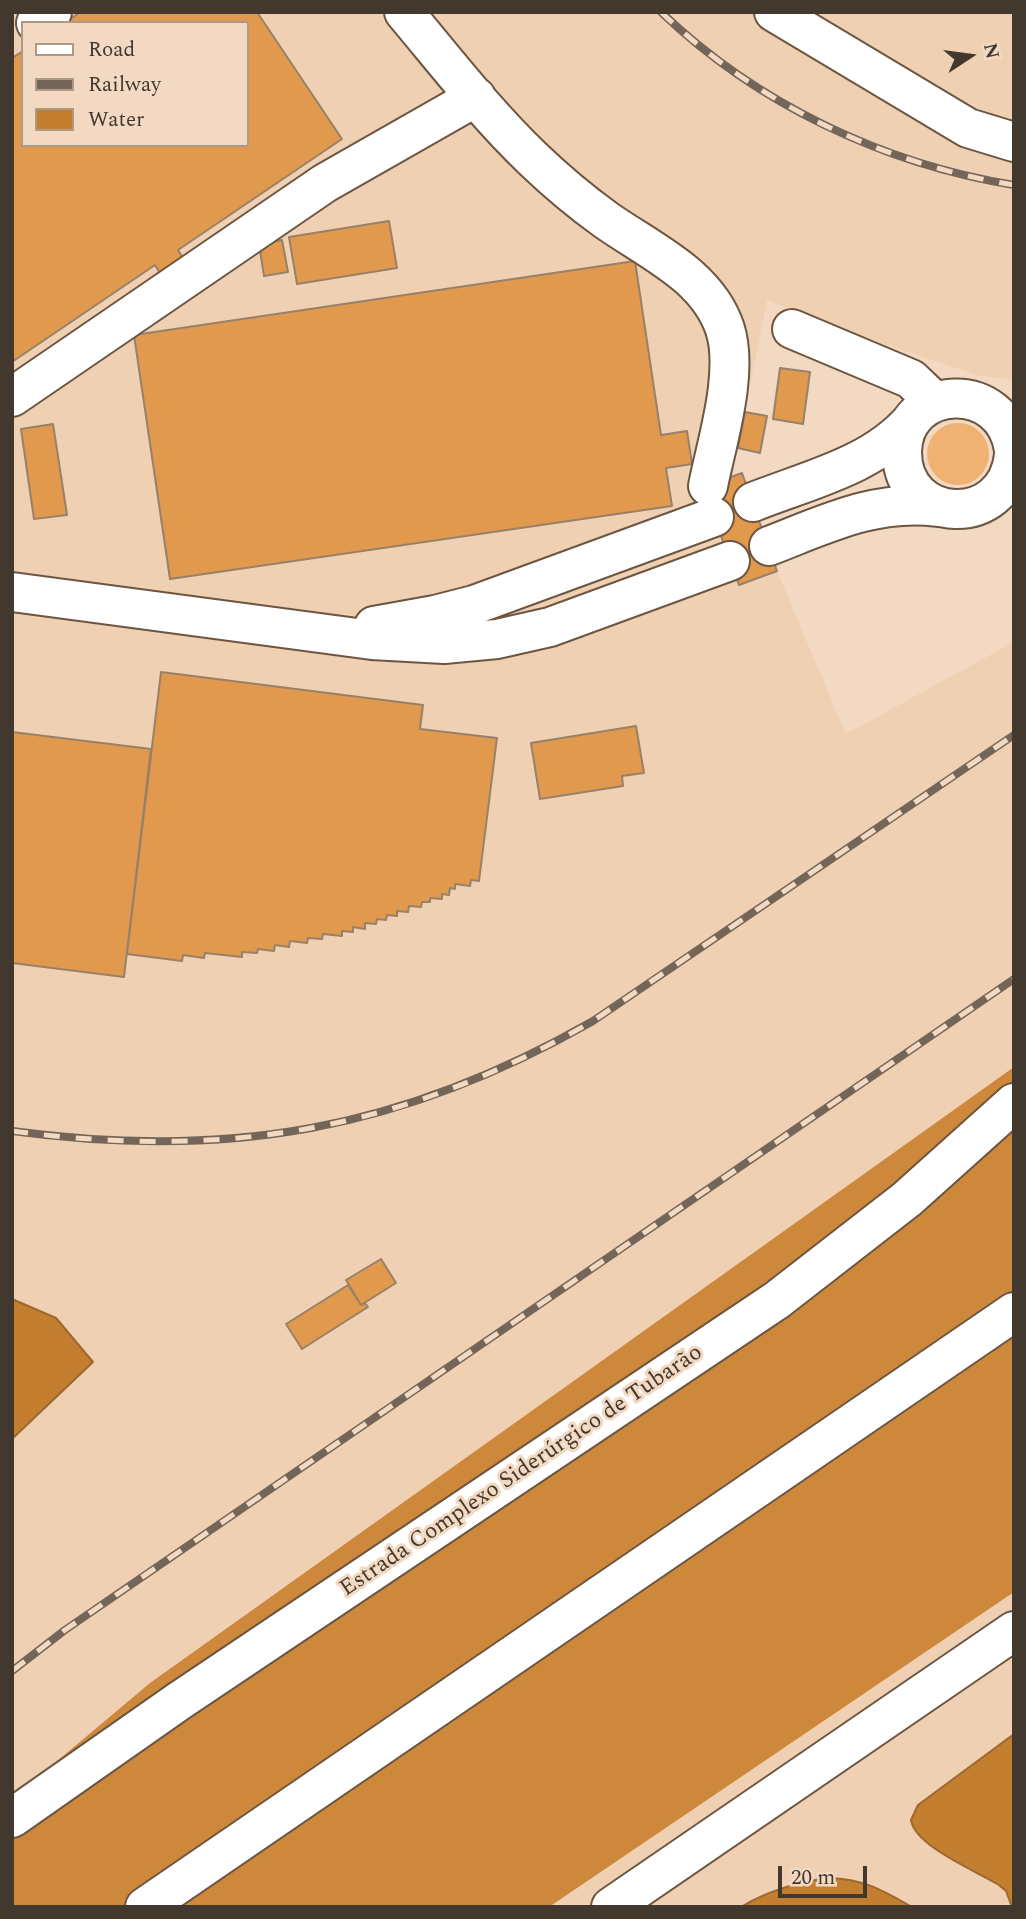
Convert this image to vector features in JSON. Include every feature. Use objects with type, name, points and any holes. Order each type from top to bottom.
[{"type":"lane","points":[[404,12],[510,136],[547,172],[606,220],[682,271],[715,307],[725,330],[730,367],[707,505],[688,577]]},
{"type":"lane","points":[[774,12],[968,128],[1014,142]]},
{"type":"lane","points":[[12,397],[325,183],[477,97]]},
{"type":"lane","points":[[792,329],[911,379],[940,405]]},
{"type":"lane","points":[[938,507],[912,486],[904,466],[903,444],[911,424],[940,405],[1014,406]]},
{"type":"lane","points":[[752,502],[866,457],[940,405],[988,406],[1009,430],[1013,463],[999,492],[981,505],[960,510],[897,505],[870,509],[769,546]]},
{"type":"lane","points":[[316,632],[396,623],[464,608],[707,505]]},
{"type":"lane","points":[[12,592],[408,644],[444,644],[497,639],[550,627],[730,561]]},
{"type":"lane","name":"Estrada Complexo Siderúrgico de Tubarão","points":[[12,1818],[169,1708],[777,1300],[907,1199],[1014,1102]]},
{"type":"lane","points":[[145,1907],[1014,1312]]},
{"type":"lane","points":[[611,1907],[1014,1631]]},
{"type":"shaded area","points":[[12,12],[1014,12],[1014,380],[976,375],[820,322],[767,300],[732,476],[742,473],[777,571],[846,734],[1014,642],[1014,1734],[918,1805],[939,1852],[999,1885],[1006,1891],[1012,1907],[912,1907],[879,1889],[851,1879],[829,1878],[785,1886],[763,1894],[741,1907],[12,1907]]},
{"type":"shaded area","points":[[952,423],[964,423],[980,432],[987,442],[987,466],[980,476],[964,485],[952,485],[941,480],[932,471],[927,460],[927,448],[932,437],[941,428]]},
{"type":"shaded area","points":[[1014,1067],[1014,1592],[549,1907],[12,1907],[12,1799],[150,1683]]},
{"type":"water","points":[[12,1299],[56,1318],[93,1362],[12,1439]]},
{"type":"water","points":[[1014,1734],[1012,1907],[1006,1891],[935,1848],[915,1830],[911,1820],[918,1805]]},
{"type":"water","points":[[829,1878],[872,1886],[912,1907],[741,1907],[784,1888]]},
{"type":"building","points":[[80,12],[257,12],[342,139],[178,250],[187,264],[164,280],[155,265],[12,362],[12,58],[21,52],[21,147],[248,147],[248,21],[68,21]]},
{"type":"building","points":[[389,221],[397,268],[297,284],[289,237]]},
{"type":"building","points":[[282,240],[288,272],[264,276],[259,244]]},
{"type":"building","points":[[635,261],[661,435],[687,431],[692,464],[666,468],[672,506],[170,579],[134,335]]},
{"type":"building","points":[[780,368],[810,372],[803,424],[773,419]]},
{"type":"building","points":[[745,412],[767,416],[760,453],[738,448]]},
{"type":"building","points":[[53,424],[67,515],[34,519],[21,429]]},
{"type":"building","points":[[742,473],[777,571],[739,585],[703,487]]},
{"type":"building","points":[[161,672],[423,705],[420,729],[497,738],[479,881],[471,880],[470,886],[455,884],[455,889],[450,888],[449,895],[442,894],[442,899],[430,898],[430,902],[422,902],[421,907],[409,906],[408,912],[397,911],[397,916],[387,915],[386,920],[377,919],[376,924],[365,923],[365,929],[353,927],[353,932],[342,931],[342,936],[323,934],[322,939],[308,938],[307,943],[290,941],[289,947],[275,945],[274,951],[258,949],[257,953],[242,952],[242,957],[205,953],[204,958],[183,955],[182,961],[127,954]]},
{"type":"building","points":[[636,726],[644,773],[622,776],[623,786],[540,799],[531,743]]},
{"type":"building","points":[[12,732],[151,749],[124,977],[12,963]]},
{"type":"building","points":[[381,1259],[396,1283],[361,1305],[346,1280]]},
{"type":"building","points":[[348,1285],[361,1305],[365,1303],[368,1307],[302,1349],[286,1324]]},
{"type":"railway","points":[[661,12],[698,45],[738,75],[825,125],[918,162],[1014,185]]},
{"type":"railway","points":[[12,1131],[91,1139],[167,1141],[241,1138],[312,1128],[382,1111],[452,1088],[522,1058],[593,1021],[1014,735]]},
{"type":"railway","points":[[12,1671],[65,1630],[1014,979]]}]
